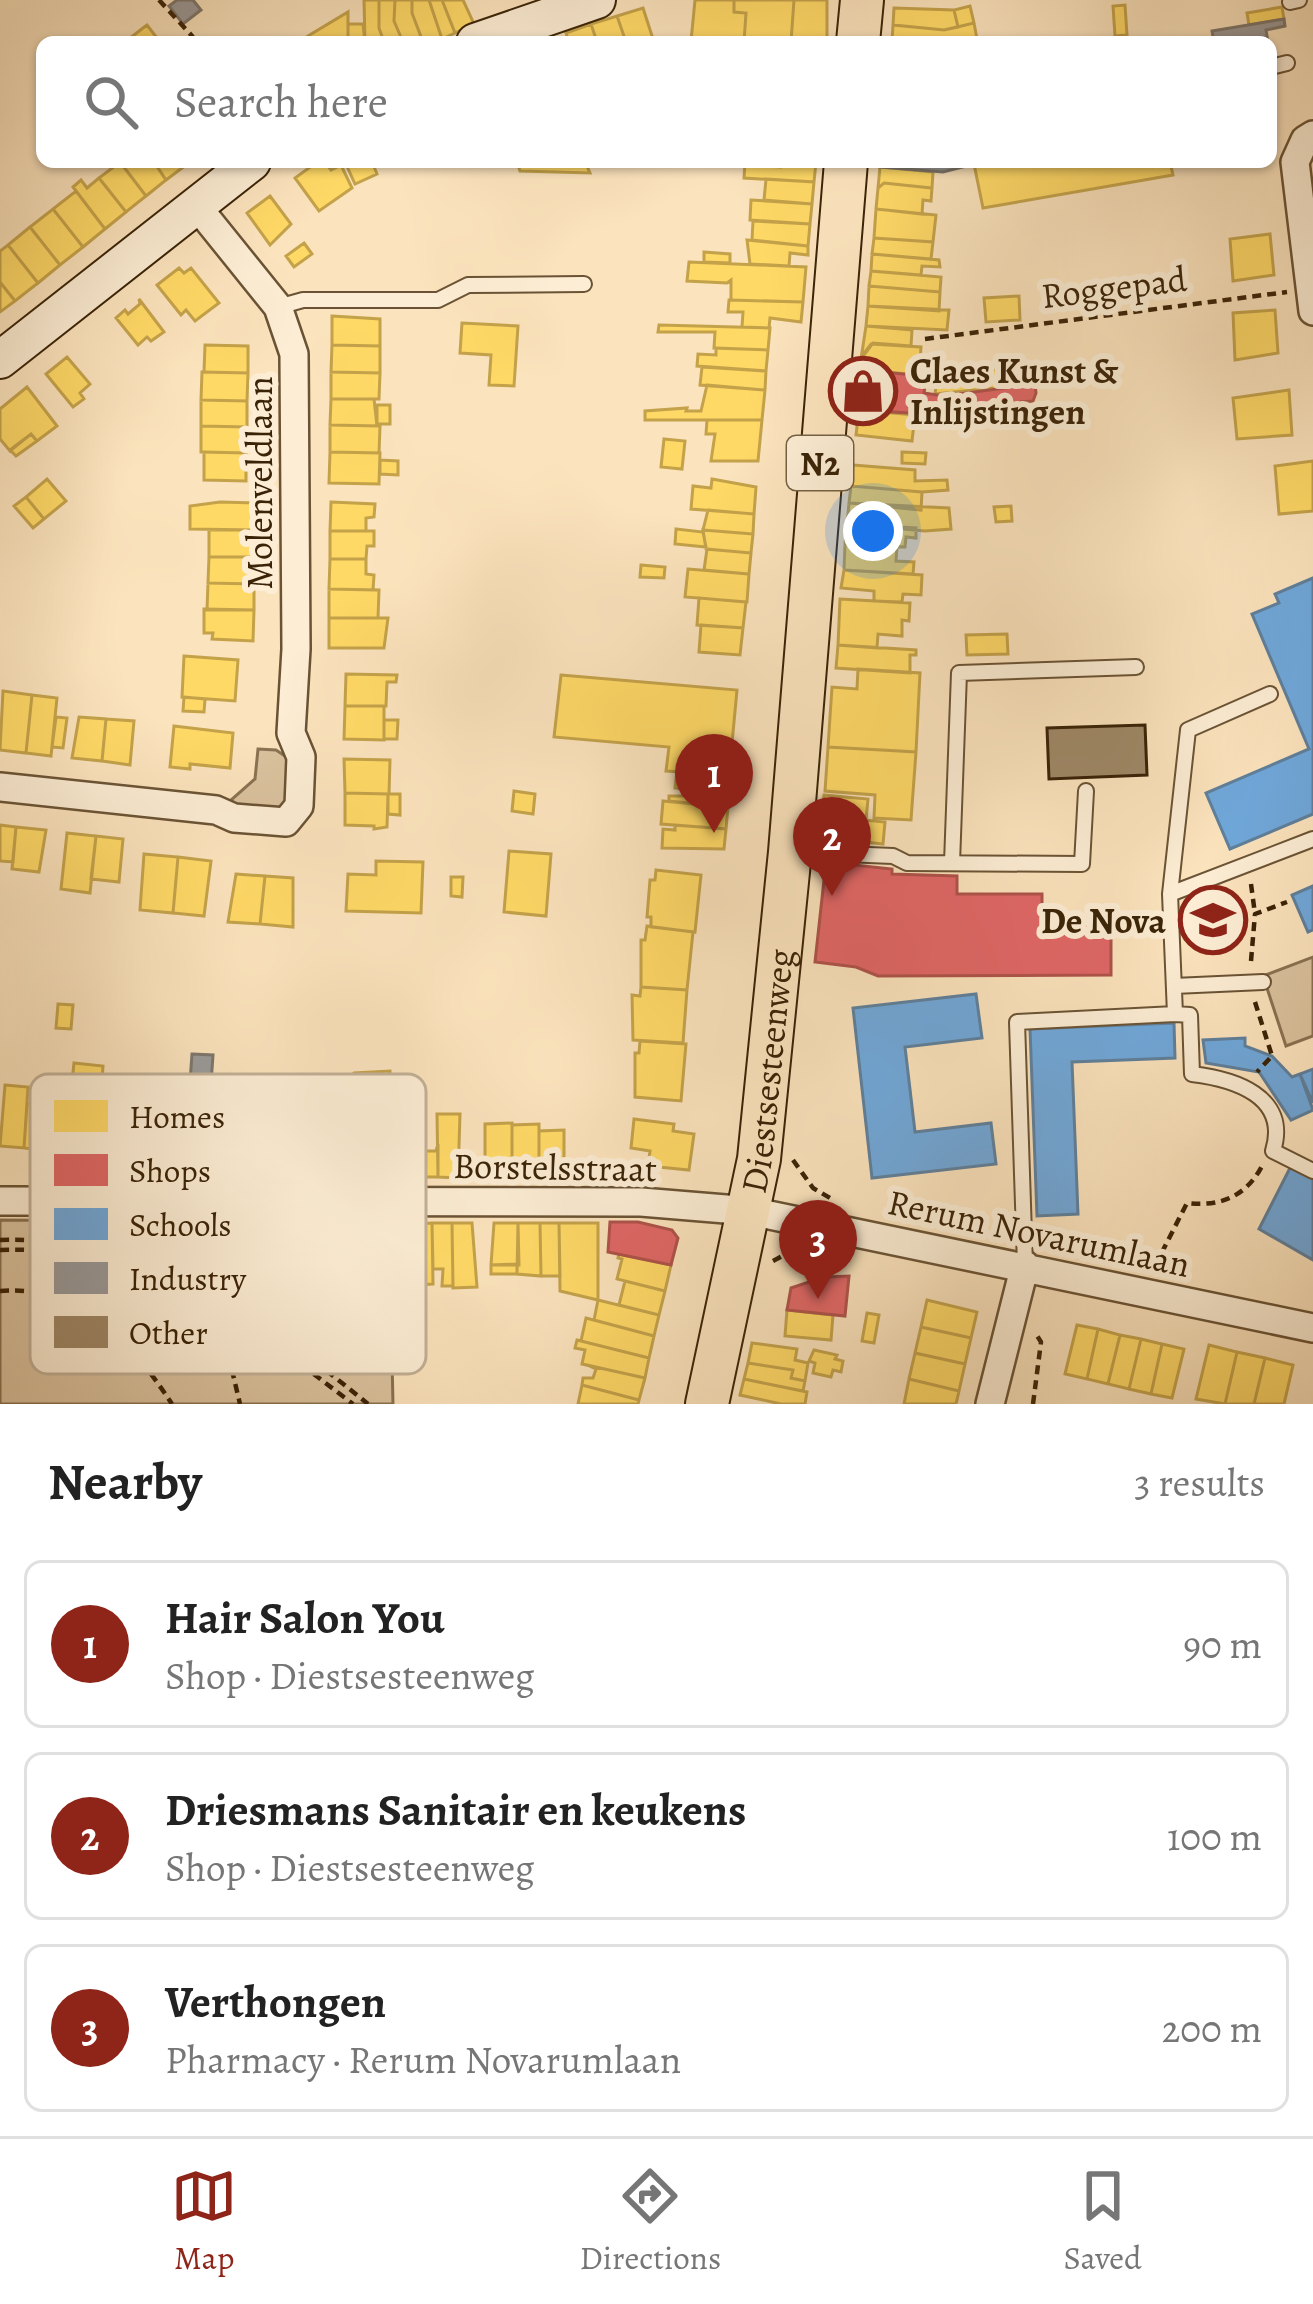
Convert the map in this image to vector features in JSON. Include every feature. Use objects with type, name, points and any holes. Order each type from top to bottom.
[{"type":"main road","points":[[859,36],[862,0]]},
{"type":"main road","name":"Diestsesteenweg","points":[[707,1404],[738,1268],[763,1115],[790,852],[846,168]]},
{"type":"street","points":[[493,36],[597,0]]},
{"type":"street","points":[[1312,300],[1295,162],[1305,140],[1313,135]]},
{"type":"street","points":[[0,359],[244,168]]},
{"type":"street","name":"Molenveldlaan","points":[[0,787],[286,822],[299,806],[301,757],[291,733],[296,649],[294,354],[278,307],[195,204]]},
{"type":"street","name":"Borstelsstraat","points":[[426,1202],[641,1202],[749,1211]]},
{"type":"street","name":"Rerum Novarumlaan","points":[[749,1211],[1313,1328]]},
{"type":"street","points":[[990,1404],[1025,1265]]},
{"type":"lane","points":[[278,307],[303,300],[438,300],[468,285],[584,284]]},
{"type":"lane","points":[[952,863],[959,673],[1136,667]]},
{"type":"lane","points":[[1175,1014],[1171,894],[1188,730],[1270,694]]},
{"type":"lane","points":[[790,852],[893,856],[907,863],[1082,864],[1086,791]]},
{"type":"lane","points":[[1171,894],[1313,838]]},
{"type":"lane","points":[[1174,986],[1264,982]]},
{"type":"lane","points":[[1025,1265],[1017,1022],[1190,1015],[1192,1074],[1246,1085],[1264,1102],[1271,1118],[1278,1135],[1274,1151],[1313,1171]]},
{"type":"path","points":[[159,0],[191,36]]},
{"type":"path","name":"Roggepad","points":[[925,339],[1312,300]]},
{"type":"path","points":[[1248,864],[1255,914]]},
{"type":"path","points":[[1246,1085],[1259,1072]]},
{"type":"path","points":[[763,1115],[788,1149],[797,1171],[831,1199],[856,1232]]},
{"type":"path","points":[[1144,1291],[1187,1203],[1214,1207],[1242,1192],[1261,1172],[1264,1158]]},
{"type":"path","points":[[0,1240],[30,1239]]},
{"type":"path","points":[[738,1268],[764,1272],[782,1255],[806,1246]]},
{"type":"path","points":[[0,1250],[30,1249]]},
{"type":"path","points":[[0,1291],[30,1288]]},
{"type":"path","points":[[151,1374],[172,1404]]},
{"type":"path","points":[[233,1374],[240,1404]]},
{"type":"path","points":[[313,1374],[352,1404]]},
{"type":"path","points":[[328,1374],[368,1404]]},
{"type":"shaded area","points":[[258,749],[276,750],[291,760],[287,800],[277,809],[237,806],[231,800],[255,779]]},
{"type":"shaded area","points":[[1313,957],[1313,1036],[1286,1046],[1263,976]]},
{"type":"shaded area","points":[[0,1220],[30,1220],[30,1374],[392,1374],[393,1404],[0,1404]]},
{"type":"building: Homes","points":[[364,0],[379,0],[382,36],[365,36]]},
{"type":"building: Homes","points":[[379,0],[395,0],[394,21],[400,36],[382,36]]},
{"type":"building: Homes","points":[[395,0],[412,0],[421,36],[400,36],[394,21]]},
{"type":"building: Homes","points":[[412,0],[429,0],[441,36],[421,36]]},
{"type":"building: Homes","points":[[429,0],[442,0],[455,33],[441,36]]},
{"type":"building: Homes","points":[[442,0],[463,0],[474,24],[455,33]]},
{"type":"building: Homes","points":[[695,0],[734,0],[734,12],[746,13],[744,36],[691,36]]},
{"type":"building: Homes","points":[[734,0],[794,0],[791,36],[744,36],[746,13],[734,12]]},
{"type":"building: Homes","points":[[794,0],[827,0],[827,36],[791,36]]},
{"type":"building: Homes","points":[[1125,5],[1127,35],[1115,36],[1113,6]]},
{"type":"building: Homes","points":[[970,6],[974,23],[958,27],[954,10]]},
{"type":"building: Homes","points":[[1282,7],[1284,19],[1249,25],[1247,13]]},
{"type":"building: Homes","points":[[643,8],[652,36],[624,36],[617,16]]},
{"type":"building: Homes","points":[[894,8],[954,10],[958,27],[893,25]]},
{"type":"building: Homes","points":[[348,12],[348,36],[308,36]]},
{"type":"building: Homes","points":[[617,16],[624,36],[595,36],[591,24]]},
{"type":"building: Homes","points":[[974,23],[976,36],[892,36],[893,25],[944,30]]},
{"type":"building: Homes","points":[[348,24],[363,24],[364,36],[348,36]]},
{"type":"building: Homes","points":[[591,24],[595,36],[567,36]]},
{"type":"building: Homes","points":[[147,25],[155,36],[133,36]]},
{"type":"building: Homes","points":[[112,168],[125,168],[146,196],[126,212],[99,178]]},
{"type":"building: Homes","points":[[125,168],[158,168],[166,180],[146,196]]},
{"type":"building: Homes","points":[[158,168],[182,168],[166,180]]},
{"type":"building: Homes","points":[[309,168],[342,168],[352,188],[319,211],[295,178]]},
{"type":"building: Homes","points":[[348,168],[374,168],[377,174],[355,184]]},
{"type":"building: Homes","points":[[588,168],[590,173],[520,171]]},
{"type":"building: Homes","points":[[745,168],[815,168],[814,182],[744,178]]},
{"type":"building: Homes","points":[[880,168],[933,172],[932,188],[884,183],[878,188]]},
{"type":"building: Homes","points":[[975,168],[1171,168],[1173,175],[983,208]]},
{"type":"building: Homes","points":[[99,178],[126,212],[105,229],[73,187],[81,180],[87,188]]},
{"type":"building: Homes","points":[[766,179],[814,182],[812,204],[764,200]]},
{"type":"building: Homes","points":[[884,183],[932,188],[931,201],[923,200],[922,214],[876,209],[878,188]]},
{"type":"building: Homes","points":[[76,191],[105,229],[83,247],[53,209]]},
{"type":"building: Homes","points":[[270,196],[291,224],[270,245],[247,213]]},
{"type":"building: Homes","points":[[751,200],[812,204],[810,224],[750,220]]},
{"type":"building: Homes","points":[[53,209],[83,247],[60,265],[30,227]]},
{"type":"building: Homes","points":[[876,209],[936,215],[933,242],[874,238]]},
{"type":"building: Homes","points":[[753,221],[810,224],[808,246],[752,240]]},
{"type":"building: Homes","points":[[30,227],[60,265],[38,283],[8,245]]},
{"type":"building: Homes","points":[[1270,234],[1274,275],[1233,281],[1230,239]]},
{"type":"building: Homes","points":[[874,238],[933,242],[931,259],[872,254]]},
{"type":"building: Homes","points":[[747,240],[808,246],[808,255],[790,253],[789,266],[750,264]]},
{"type":"building: Homes","points":[[304,243],[312,254],[294,267],[286,256]]},
{"type":"building: Homes","points":[[8,245],[38,283],[15,301],[0,282],[0,251]]},
{"type":"building: Homes","points":[[704,252],[730,254],[730,263],[704,262]]},
{"type":"building: Homes","points":[[872,254],[939,260],[940,267],[922,266],[921,275],[871,271]]},
{"type":"building: Homes","points":[[689,262],[806,267],[803,302],[731,300],[731,280],[687,281]]},
{"type":"building: Homes","points":[[179,268],[184,273],[191,268],[219,303],[195,321],[186,310],[181,315],[157,285]]},
{"type":"building: Homes","points":[[871,271],[941,277],[940,292],[869,286]]},
{"type":"building: Homes","points":[[0,282],[15,301],[0,312]]},
{"type":"building: Homes","points":[[869,286],[940,292],[939,311],[868,306]]},
{"type":"building: Homes","points":[[1019,296],[1020,320],[986,322],[984,298]]},
{"type":"building: Homes","points":[[139,299],[164,332],[138,345],[116,318],[125,310],[128,314],[140,304]]},
{"type":"building: Homes","points":[[729,300],[803,302],[801,322],[770,318],[769,328],[742,327],[743,312],[728,312]]},
{"type":"building: Homes","points":[[868,306],[949,310],[947,330],[866,326]]},
{"type":"building: Homes","points":[[1275,310],[1278,353],[1235,360],[1233,313]]},
{"type":"building: Homes","points":[[332,316],[380,319],[380,346],[332,345]]},
{"type":"building: Homes","points":[[462,323],[518,326],[514,386],[489,385],[491,355],[460,353]]},
{"type":"building: Homes","points":[[659,325],[770,328],[768,350],[714,348],[715,332],[658,332]]},
{"type":"building: Homes","points":[[866,326],[912,330],[911,346],[873,343],[861,359]]},
{"type":"building: Homes","points":[[871,344],[921,347],[919,375],[862,370],[864,353]]},
{"type":"building: Homes","points":[[205,345],[248,346],[248,373],[204,372]]},
{"type":"building: Homes","points":[[332,345],[380,346],[380,373],[331,372]]},
{"type":"building: Homes","points":[[716,348],[768,350],[766,371],[697,366],[698,354],[716,355]]},
{"type":"building: Homes","points":[[67,357],[90,384],[80,393],[84,399],[73,407],[46,374]]},
{"type":"building: Homes","points":[[1035,365],[1036,374],[1031,374],[1035,384],[935,394],[937,376]]},
{"type":"building: Homes","points":[[702,367],[766,371],[765,390],[700,385]]},
{"type":"building: Homes","points":[[202,372],[248,373],[247,401],[201,400]]},
{"type":"building: Homes","points":[[331,372],[380,373],[379,399],[331,399]]},
{"type":"building: Homes","points":[[707,385],[765,390],[762,420],[645,420],[645,411],[701,411]]},
{"type":"building: Homes","points":[[27,387],[57,426],[37,441],[31,434],[10,451],[0,439],[0,409]]},
{"type":"building: Homes","points":[[1289,390],[1292,435],[1237,439],[1233,398]]},
{"type":"building: Homes","points":[[331,399],[374,399],[377,426],[330,425]]},
{"type":"building: Homes","points":[[201,400],[247,401],[247,427],[201,426]]},
{"type":"building: Homes","points":[[377,405],[390,405],[390,424],[377,424]]},
{"type":"building: Homes","points":[[859,410],[915,415],[912,441],[856,435]]},
{"type":"building: Homes","points":[[707,420],[762,420],[758,461],[711,461],[715,434],[706,434]]},
{"type":"building: Homes","points":[[330,425],[380,426],[379,453],[330,452]]},
{"type":"building: Homes","points":[[201,426],[247,427],[246,453],[201,452]]},
{"type":"building: Homes","points":[[31,434],[37,441],[16,456],[10,450]]},
{"type":"building: Homes","points":[[664,439],[685,441],[682,469],[661,467]]},
{"type":"building: Homes","points":[[204,452],[246,453],[246,481],[204,480]]},
{"type":"building: Homes","points":[[330,452],[380,453],[379,484],[329,483]]},
{"type":"building: Homes","points":[[902,452],[926,453],[925,464],[902,463]]},
{"type":"building: Homes","points":[[380,460],[398,461],[398,475],[380,474]]},
{"type":"building: Homes","points":[[1313,461],[1313,511],[1279,514],[1275,466]]},
{"type":"building: Homes","points":[[853,465],[915,470],[915,481],[947,480],[948,490],[851,486]]},
{"type":"building: Homes","points":[[47,479],[66,501],[44,519],[26,497]]},
{"type":"building: Homes","points":[[712,479],[756,487],[754,514],[691,509],[693,486],[711,488]]},
{"type":"building: Homes","points":[[851,486],[922,492],[921,510],[849,503]]},
{"type":"building: Homes","points":[[26,497],[44,519],[33,528],[14,506]]},
{"type":"building: Homes","points":[[331,502],[375,504],[374,517],[366,518],[366,531],[330,531]]},
{"type":"building: Homes","points":[[256,503],[256,530],[190,529],[190,506]]},
{"type":"building: Homes","points":[[849,503],[949,508],[951,529],[847,524]]},
{"type":"building: Homes","points":[[1011,506],[1012,521],[996,522],[994,507]]},
{"type":"building: Homes","points":[[708,510],[754,514],[753,534],[703,530]]},
{"type":"building: Homes","points":[[847,524],[916,528],[916,538],[906,537],[905,547],[845,544]]},
{"type":"building: Homes","points":[[676,529],[703,532],[706,547],[675,544]]},
{"type":"building: Homes","points":[[209,530],[256,530],[255,557],[209,557]]},
{"type":"building: Homes","points":[[703,530],[753,534],[751,553],[706,549]]},
{"type":"building: Homes","points":[[330,531],[374,531],[374,546],[367,546],[366,559],[330,559]]},
{"type":"building: Homes","points":[[845,544],[897,547],[896,561],[914,562],[913,574],[844,570]]},
{"type":"building: Homes","points":[[707,549],[751,553],[749,574],[704,570]]},
{"type":"building: Homes","points":[[209,557],[255,557],[254,584],[208,583]]},
{"type":"building: Homes","points":[[330,559],[366,559],[366,574],[374,575],[373,590],[329,589]]},
{"type":"building: Homes","points":[[641,565],[665,567],[664,578],[640,577]]},
{"type":"building: Homes","points":[[688,569],[749,574],[747,602],[685,597]]},
{"type":"building: Homes","points":[[844,570],[922,575],[921,595],[903,594],[902,602],[874,601],[874,591],[841,588]]},
{"type":"building: Homes","points":[[208,583],[254,584],[254,610],[207,610]]},
{"type":"building: Homes","points":[[329,589],[379,590],[378,618],[329,618]]},
{"type":"building: Homes","points":[[699,598],[746,602],[743,628],[697,625]]},
{"type":"building: Homes","points":[[840,599],[910,603],[909,621],[902,620],[902,636],[878,634],[877,648],[838,645]]},
{"type":"building: Homes","points":[[204,609],[254,610],[253,641],[212,639],[213,633],[204,633]]},
{"type":"building: Homes","points":[[329,618],[388,618],[384,648],[329,648]]},
{"type":"building: Homes","points":[[701,625],[743,628],[740,655],[699,652]]},
{"type":"building: Homes","points":[[1007,634],[1008,654],[967,655],[966,635]]},
{"type":"building: Homes","points":[[838,645],[916,650],[916,655],[910,655],[910,673],[836,668]]},
{"type":"building: Homes","points":[[184,656],[238,660],[235,701],[182,697]]},
{"type":"building: Homes","points":[[858,669],[920,673],[916,752],[828,747],[832,687],[857,689]]},
{"type":"building: Homes","points":[[346,674],[397,675],[396,682],[387,682],[386,706],[345,706]]},
{"type":"building: Homes","points":[[561,675],[737,690],[729,775],[666,771],[669,747],[554,737]]},
{"type":"building: Homes","points":[[3,691],[32,695],[26,753],[0,750]]},
{"type":"building: Homes","points":[[32,695],[57,698],[51,756],[26,753]]},
{"type":"building: Homes","points":[[184,697],[205,699],[204,712],[183,711]]},
{"type":"building: Homes","points":[[345,706],[384,706],[384,740],[344,739]]},
{"type":"building: Homes","points":[[56,717],[67,718],[63,748],[52,747]]},
{"type":"building: Homes","points":[[79,717],[106,719],[102,761],[72,758]]},
{"type":"building: Homes","points":[[106,719],[134,721],[130,765],[102,761]]},
{"type":"building: Homes","points":[[384,720],[398,720],[397,739],[384,739]]},
{"type":"building: Homes","points":[[174,726],[233,733],[230,768],[170,767]]},
{"type":"building: Homes","points":[[828,747],[916,752],[911,820],[874,818],[875,795],[825,791]]},
{"type":"building: Homes","points":[[344,759],[390,760],[389,794],[345,793]]},
{"type":"building: Homes","points":[[677,771],[731,775],[728,807],[669,801],[669,796],[683,796],[683,789],[675,788]]},
{"type":"building: Homes","points":[[514,791],[535,794],[533,814],[512,811]]},
{"type":"building: Homes","points":[[345,793],[388,794],[387,827],[345,825]]},
{"type":"building: Homes","points":[[388,794],[400,794],[400,815],[388,814]]},
{"type":"building: Homes","points":[[824,795],[868,799],[866,820],[821,816]]},
{"type":"building: Homes","points":[[663,801],[728,807],[726,829],[661,824]]},
{"type":"building: Homes","points":[[821,816],[885,822],[883,844],[819,837]]},
{"type":"building: Homes","points":[[0,825],[16,827],[13,862],[0,861]]},
{"type":"building: Homes","points":[[675,825],[726,829],[724,849],[662,848],[663,829],[675,830]]},
{"type":"building: Homes","points":[[16,827],[46,830],[39,872],[12,869]]},
{"type":"building: Homes","points":[[67,833],[96,836],[90,893],[61,889]]},
{"type":"building: Homes","points":[[96,836],[123,839],[119,882],[91,879]]},
{"type":"building: Homes","points":[[509,851],[551,854],[546,916],[504,912]]},
{"type":"building: Homes","points":[[144,854],[178,857],[173,913],[140,910]]},
{"type":"building: Homes","points":[[178,857],[211,861],[204,916],[173,913]]},
{"type":"building: Homes","points":[[376,861],[423,862],[421,913],[346,911],[348,874],[376,875]]},
{"type":"building: Homes","points":[[656,870],[701,875],[695,932],[651,927],[651,917],[647,917],[650,880],[655,880]]},
{"type":"building: Homes","points":[[236,874],[265,876],[260,924],[228,922]]},
{"type":"building: Homes","points":[[265,876],[293,878],[293,927],[260,924]]},
{"type":"building: Homes","points":[[451,877],[463,877],[462,897],[451,896]]},
{"type":"building: Homes","points":[[647,926],[693,932],[687,990],[641,987],[641,940],[645,940]]},
{"type":"building: Homes","points":[[641,987],[687,990],[683,1043],[633,1040],[632,995],[640,996]]},
{"type":"building: Homes","points":[[58,1004],[73,1005],[71,1029],[56,1028]]},
{"type":"building: Homes","points":[[640,1041],[686,1044],[681,1101],[635,1097],[635,1053],[639,1053]]},
{"type":"building: Homes","points":[[74,1063],[103,1066],[102,1074],[73,1074]]},
{"type":"building: Homes","points":[[5,1085],[28,1087],[24,1148],[0,1146]]},
{"type":"building: Homes","points":[[27,1104],[30,1149],[24,1148]]},
{"type":"building: Homes","points":[[437,1114],[460,1114],[458,1178],[438,1177]]},
{"type":"building: Homes","points":[[634,1119],[674,1124],[673,1131],[694,1134],[689,1170],[648,1166],[650,1151],[631,1148]]},
{"type":"building: Homes","points":[[512,1123],[512,1177],[485,1177],[485,1124]]},
{"type":"building: Homes","points":[[539,1124],[539,1177],[512,1177],[512,1125]]},
{"type":"building: Homes","points":[[564,1130],[564,1177],[539,1177],[539,1131]]},
{"type":"building: Homes","points":[[438,1144],[438,1177],[426,1177],[426,1151],[436,1151]]},
{"type":"building: Homes","points":[[426,1223],[432,1223],[433,1284],[426,1284]]},
{"type":"building: Homes","points":[[432,1223],[452,1223],[453,1286],[442,1286],[443,1269],[433,1269]]},
{"type":"building: Homes","points":[[452,1223],[472,1223],[477,1287],[453,1288]]},
{"type":"building: Homes","points":[[494,1223],[518,1223],[519,1265],[491,1265]]},
{"type":"building: Homes","points":[[518,1223],[540,1223],[541,1276],[517,1274]]},
{"type":"building: Homes","points":[[540,1223],[559,1223],[560,1276],[541,1276]]},
{"type":"building: Homes","points":[[559,1223],[598,1223],[598,1300],[560,1291]]},
{"type":"building: Homes","points":[[619,1254],[671,1265],[665,1291],[617,1279]]},
{"type":"building: Homes","points":[[517,1264],[517,1274],[491,1274],[491,1265]]},
{"type":"building: Homes","points":[[625,1281],[665,1291],[659,1315],[619,1305]]},
{"type":"building: Homes","points":[[598,1300],[659,1315],[654,1336],[594,1320]]},
{"type":"building: Homes","points":[[927,1300],[977,1312],[971,1338],[921,1327]]},
{"type":"building: Homes","points":[[787,1310],[833,1315],[831,1340],[785,1336]]},
{"type":"building: Homes","points":[[867,1313],[879,1315],[874,1343],[862,1341]]},
{"type":"building: Homes","points":[[586,1318],[654,1336],[649,1358],[581,1341]]},
{"type":"building: Homes","points":[[1077,1325],[1098,1329],[1087,1379],[1065,1374]]},
{"type":"building: Homes","points":[[921,1327],[971,1338],[965,1364],[915,1353]]},
{"type":"building: Homes","points":[[1098,1329],[1120,1335],[1108,1384],[1087,1379]]},
{"type":"building: Homes","points":[[1120,1335],[1141,1339],[1129,1389],[1108,1384]]},
{"type":"building: Homes","points":[[1141,1339],[1162,1344],[1151,1394],[1129,1389]]},
{"type":"building: Homes","points":[[577,1340],[649,1358],[645,1378],[582,1364],[585,1350],[575,1348]]},
{"type":"building: Homes","points":[[752,1343],[797,1349],[795,1360],[808,1363],[805,1381],[791,1378],[793,1370],[748,1363]]},
{"type":"building: Homes","points":[[1162,1344],[1184,1349],[1172,1398],[1151,1394]]},
{"type":"building: Homes","points":[[1209,1345],[1237,1352],[1225,1404],[1196,1399]]},
{"type":"building: Homes","points":[[814,1350],[837,1355],[835,1359],[843,1361],[841,1372],[833,1370],[831,1377],[813,1373],[815,1363],[809,1361]]},
{"type":"building: Homes","points":[[1237,1352],[1265,1358],[1254,1404],[1225,1404]]},
{"type":"building: Homes","points":[[915,1353],[965,1364],[959,1391],[909,1379]]},
{"type":"building: Homes","points":[[1265,1358],[1293,1365],[1284,1404],[1254,1404]]},
{"type":"building: Homes","points":[[748,1363],[793,1370],[791,1378],[805,1381],[803,1391],[744,1379]]},
{"type":"building: Homes","points":[[587,1365],[645,1378],[639,1400],[582,1385],[583,1378],[593,1378],[596,1369]]},
{"type":"building: Homes","points":[[744,1379],[807,1392],[805,1404],[740,1395]]},
{"type":"building: Homes","points":[[909,1379],[959,1391],[956,1404],[904,1404]]},
{"type":"building: Homes","points":[[582,1385],[639,1400],[638,1404],[578,1404]]},
{"type":"building: Shops","points":[[862,370],[914,375],[914,384],[925,386],[924,393],[944,396],[1035,384],[1036,393],[1033,401],[1021,402],[1021,406],[945,415],[858,410]]},
{"type":"building: Shops","points":[[826,862],[892,869],[892,874],[957,876],[957,894],[1042,894],[1042,927],[1111,927],[1111,975],[878,976],[856,967],[815,962]]},
{"type":"building: Shops","points":[[610,1222],[672,1230],[678,1238],[671,1265],[608,1252]]},
{"type":"building: Shops","points":[[849,1276],[845,1316],[787,1310],[791,1288],[824,1277]]},
{"type":"building: Schools","points":[[1313,578],[1313,814],[1230,849],[1206,793],[1309,749],[1252,614],[1279,603],[1275,594]]},
{"type":"building: Schools","points":[[1313,886],[1313,930],[1308,932],[1292,895]]},
{"type":"building: Schools","points":[[976,994],[982,1038],[905,1047],[915,1132],[991,1123],[996,1164],[872,1178],[853,1008]]},
{"type":"building: Schools","points":[[1174,1023],[1175,1058],[1072,1062],[1078,1214],[1037,1216],[1030,1029]]},
{"type":"building: Schools","points":[[1245,1038],[1245,1046],[1272,1056],[1292,1077],[1300,1074],[1313,1110],[1291,1120],[1259,1072],[1206,1063],[1203,1040]]},
{"type":"building: Schools","points":[[1313,1069],[1313,1103],[1300,1074]]},
{"type":"building: Schools","points":[[1291,1166],[1313,1177],[1313,1260],[1259,1229]]},
{"type":"building: Industry","points":[[177,0],[193,0],[201,10],[183,24],[169,6]]},
{"type":"building: Industry","points":[[1284,19],[1285,26],[1266,30],[1267,36],[1213,36],[1212,31]]},
{"type":"building: Industry","points":[[893,168],[959,168],[943,172]]},
{"type":"building: Industry","points":[[192,1054],[213,1055],[212,1074],[191,1074]]},
{"type":"building: Other","points":[[1145,725],[1147,775],[1049,779],[1047,728]]},
{"type":"place","name":"Claes Kunst & Inlijstingen","points":[[863,391]]},
{"type":"place","name":"Hair Salon You","points":[[714,833]]},
{"type":"place","name":"Driesmans Sanitair en keukens","points":[[832,896]]},
{"type":"place","name":"De Nova","points":[[1213,920]]},
{"type":"place","name":"Verthongen","points":[[818,1299]]}]
